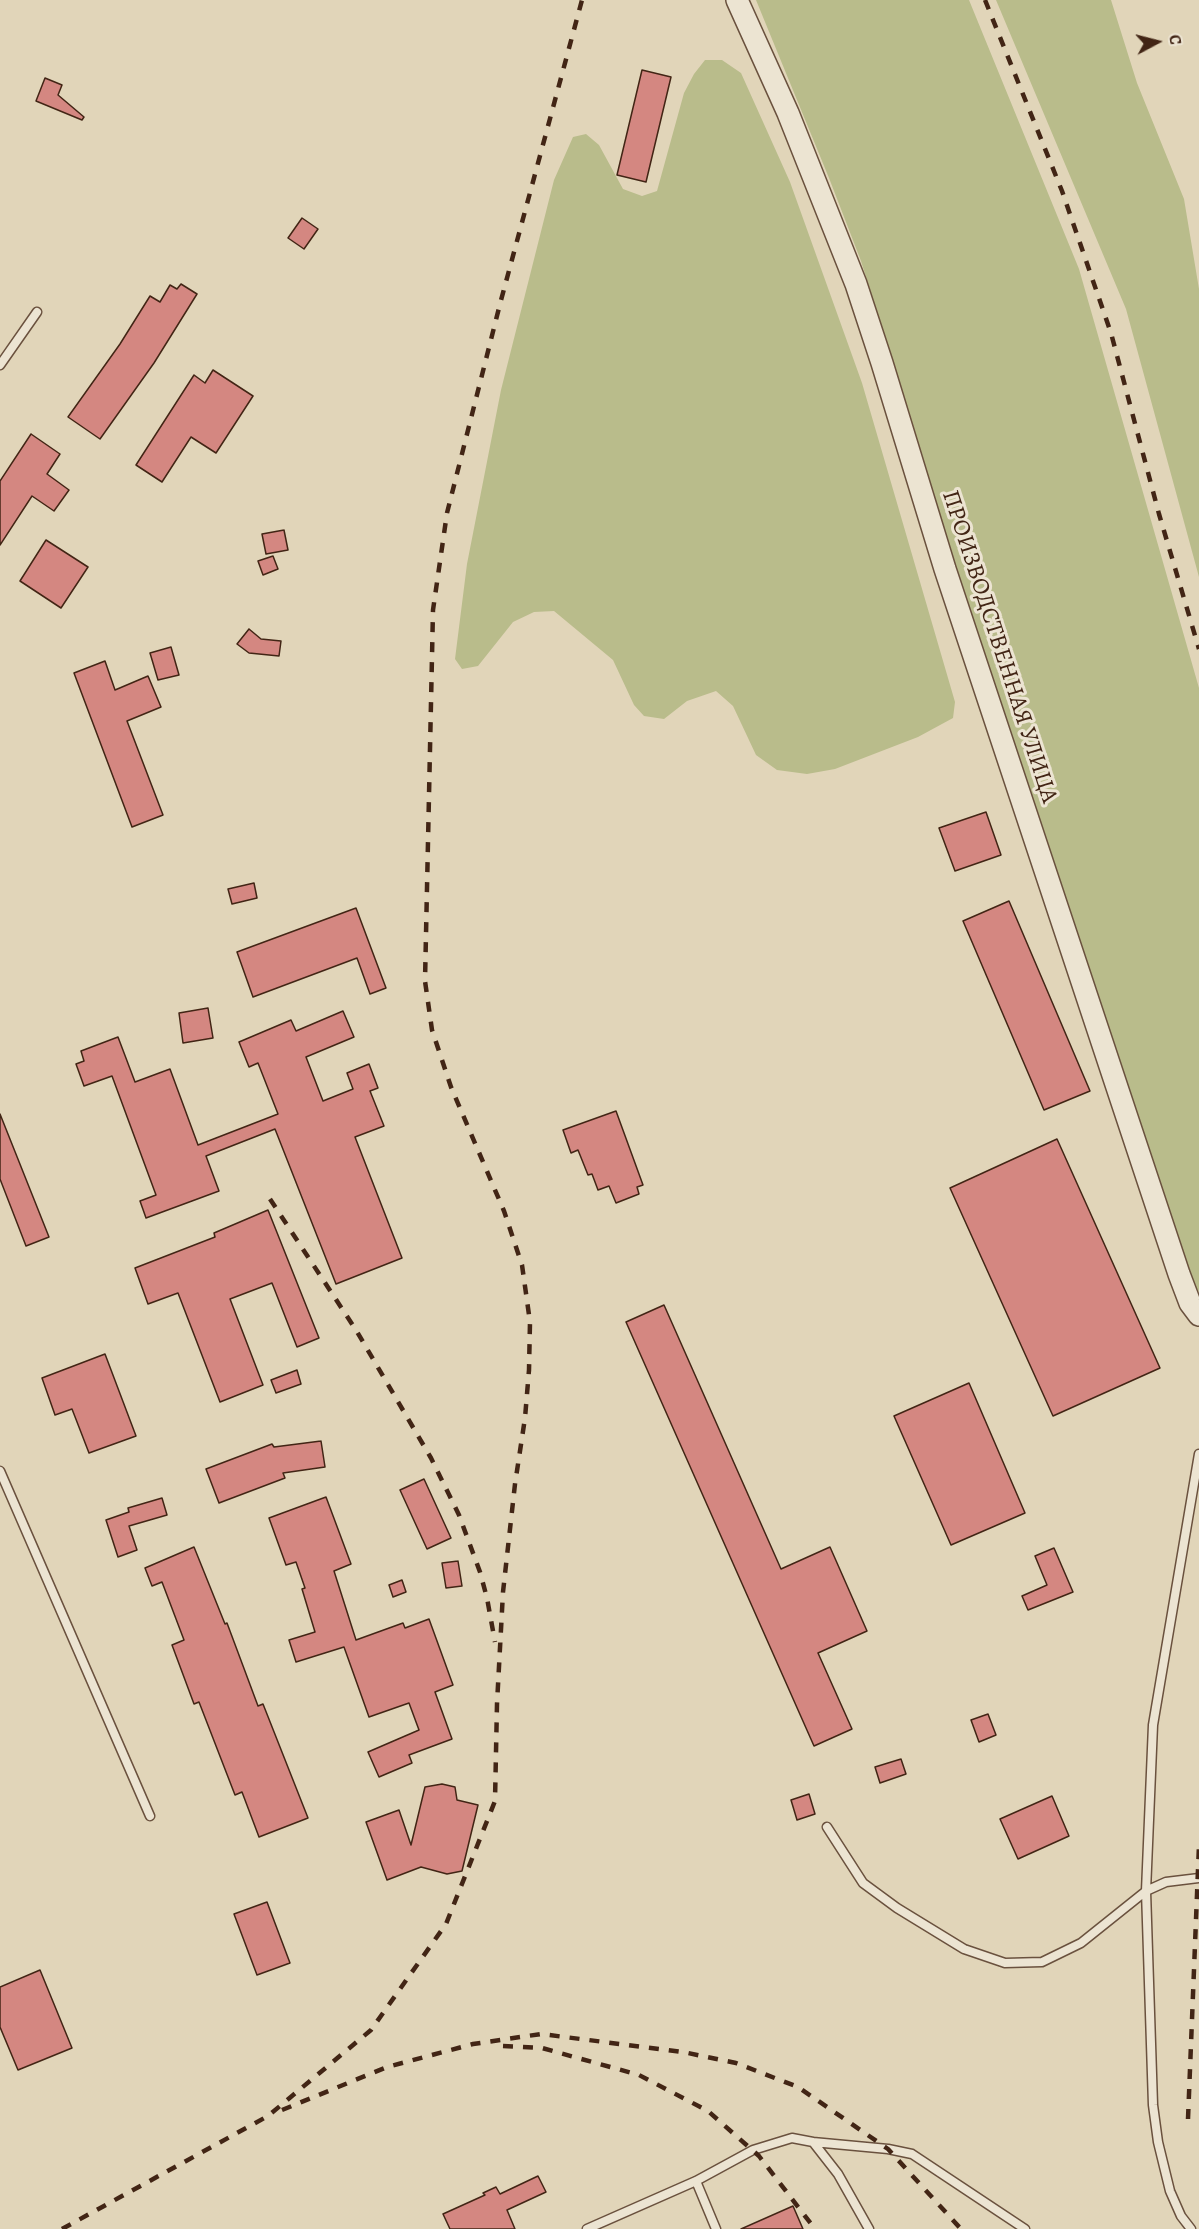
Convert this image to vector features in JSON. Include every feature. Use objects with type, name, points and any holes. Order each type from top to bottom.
[{"type":"street","name":"ПРОИЗВОДСТВЕННАЯ УЛИЦА","points":[[736,0],[792,124],[856,284],[945,569],[1175,1264],[1190,1303],[1199,1315]]},
{"type":"lane","points":[[0,365],[37,312]]},
{"type":"lane","points":[[1191,2229],[1181,2216],[1170,2191],[1158,2142],[1154,2105],[1146,1892],[1153,1725],[1199,1454]]},
{"type":"lane","points":[[0,1471],[150,1816]]},
{"type":"lane","points":[[827,1827],[863,1883],[897,1908],[964,1949],[1005,1963],[1042,1962],[1081,1943],[1146,1892],[1166,1881],[1199,1878]]},
{"type":"lane","points":[[587,2229],[696,2181],[753,2150],[792,2138],[912,2154],[1025,2229]]},
{"type":"lane","points":[[813,2142],[838,2174],[869,2229]]},
{"type":"lane","points":[[696,2181],[716,2229]]},
{"type":"green space","points":[[756,0],[969,0],[1079,269],[1199,688],[1199,1292],[1189,1276],[968,605],[861,261]]},
{"type":"green space","points":[[996,0],[1111,0],[1137,83],[1184,199],[1199,289],[1199,577],[1126,309]]},
{"type":"green space","points":[[705,60],[722,60],[741,73],[790,182],[862,383],[955,702],[953,718],[918,737],[835,769],[807,774],[777,770],[756,755],[733,706],[716,691],[687,701],[664,719],[644,716],[634,705],[613,660],[554,611],[534,612],[513,622],[478,666],[462,669],[455,659],[467,564],[501,390],[554,180],[573,137],[586,134],[599,145],[623,189],[642,196],[657,191],[684,93]]},
{"type":"building","points":[[642,70],[671,77],[646,182],[617,175]]},
{"type":"building","points":[[45,78],[62,85],[58,95],[84,117],[82,120],[36,101]]},
{"type":"building","points":[[302,218],[318,229],[304,249],[288,238]]},
{"type":"building","points":[[181,284],[197,294],[154,363],[100,439],[68,417],[120,344],[150,296],[160,302],[170,285],[177,289]]},
{"type":"building","points":[[213,370],[253,396],[216,453],[191,437],[162,482],[136,465],[194,375],[205,383]]},
{"type":"building","points":[[31,434],[60,454],[47,474],[69,490],[54,511],[32,496],[0,545],[0,481]]},
{"type":"building","points":[[284,530],[288,550],[266,554],[262,534]]},
{"type":"building","points":[[46,540],[88,567],[61,608],[20,581]]},
{"type":"building","points":[[273,556],[278,569],[263,575],[258,561]]},
{"type":"building","points":[[249,629],[261,639],[281,641],[279,656],[249,653],[237,644]]},
{"type":"building","points":[[171,647],[179,675],[158,680],[150,653]]},
{"type":"building","points":[[105,661],[115,690],[148,676],[161,707],[127,721],[163,815],[132,827],[74,673]]},
{"type":"building","points":[[986,812],[1001,855],[955,871],[939,828]]},
{"type":"building","points":[[254,883],[257,898],[232,904],[228,889]]},
{"type":"building","points":[[1009,901],[1090,1091],[1044,1110],[963,921]]},
{"type":"building","points":[[356,908],[386,988],[370,994],[357,958],[253,997],[237,952]]},
{"type":"building","points":[[208,1008],[213,1038],[183,1043],[179,1013]]},
{"type":"building","points":[[343,1011],[354,1037],[306,1057],[323,1101],[353,1089],[347,1073],[369,1064],[378,1088],[370,1091],[384,1126],[355,1137],[402,1258],[336,1284],[275,1129],[206,1156],[219,1191],[146,1218],[140,1201],[156,1195],[112,1076],[84,1086],[76,1064],[84,1061],[81,1051],[118,1037],[135,1082],[170,1069],[198,1145],[278,1114],[258,1063],[249,1067],[239,1042],[291,1020],[296,1031]]},
{"type":"building","points":[[616,1111],[643,1185],[637,1187],[639,1194],[616,1203],[609,1186],[598,1190],[592,1174],[588,1175],[578,1150],[571,1153],[563,1130]]},
{"type":"building","points":[[0,1114],[49,1237],[26,1246],[0,1179]]},
{"type":"building","points":[[1057,1139],[1160,1368],[1053,1416],[950,1188]]},
{"type":"building","points":[[268,1210],[319,1338],[297,1347],[272,1283],[230,1299],[263,1385],[220,1402],[178,1293],[148,1304],[135,1268],[215,1237],[214,1233]]},
{"type":"building","points":[[664,1305],[781,1569],[830,1547],[867,1631],[818,1653],[852,1729],[814,1746],[626,1322]]},
{"type":"building","points":[[105,1354],[136,1436],[89,1453],[72,1409],[55,1415],[42,1378]]},
{"type":"building","points":[[297,1370],[301,1384],[276,1393],[271,1380]]},
{"type":"building","points":[[969,1383],[1025,1513],[951,1545],[894,1416]]},
{"type":"building","points":[[321,1441],[325,1467],[283,1473],[285,1478],[219,1503],[206,1469],[272,1444],[274,1447]]},
{"type":"building","points":[[424,1479],[451,1538],[427,1549],[400,1490]]},
{"type":"building","points":[[326,1497],[351,1564],[334,1571],[356,1640],[403,1623],[405,1628],[429,1619],[453,1685],[435,1692],[452,1739],[409,1755],[412,1763],[379,1777],[368,1752],[419,1730],[409,1703],[369,1717],[344,1647],[296,1662],[289,1640],[315,1632],[302,1589],[305,1588],[296,1562],[286,1565],[269,1518]]},
{"type":"building","points":[[162,1498],[167,1515],[129,1526],[137,1550],[118,1557],[106,1520],[129,1512],[128,1508]]},
{"type":"building","points":[[194,1547],[225,1624],[227,1623],[258,1706],[263,1704],[308,1818],[259,1837],[242,1792],[235,1795],[199,1702],[194,1704],[172,1645],[184,1640],[162,1582],[152,1586],[145,1568]]},
{"type":"building","points":[[1054,1548],[1073,1592],[1028,1610],[1022,1596],[1047,1585],[1035,1556]]},
{"type":"building","points":[[458,1561],[462,1586],[446,1588],[442,1563]]},
{"type":"building","points":[[402,1580],[406,1592],[393,1597],[389,1585]]},
{"type":"building","points":[[988,1714],[996,1735],[979,1742],[971,1720]]},
{"type":"building","points":[[901,1759],[906,1774],[880,1783],[875,1767]]},
{"type":"building","points":[[442,1784],[455,1787],[457,1800],[478,1805],[462,1871],[447,1874],[421,1867],[387,1880],[366,1822],[399,1810],[411,1845],[425,1787]]},
{"type":"building","points":[[809,1794],[815,1814],[797,1820],[791,1800]]},
{"type":"building","points":[[1052,1796],[1069,1836],[1018,1859],[1000,1819]]},
{"type":"building","points":[[267,1902],[290,1963],[257,1975],[234,1914]]},
{"type":"building","points":[[40,1970],[72,2048],[18,2070],[0,2027],[0,1987]]},
{"type":"building","points":[[538,2176],[546,2192],[507,2210],[515,2229],[450,2229],[443,2214],[485,2195],[483,2193],[496,2187],[500,2194]]},
{"type":"building","points":[[793,2206],[803,2229],[741,2229]]},
{"type":"railway","points":[[62,2229],[268,2116],[371,2030],[446,1924],[495,1801],[503,1592],[525,1418],[530,1322],[522,1265],[504,1211],[451,1087],[432,1030],[425,981],[433,610],[447,513],[500,304],[582,0]]},
{"type":"railway","points":[[985,0],[1062,191],[1111,333],[1159,514],[1199,649]]},
{"type":"railway","points":[[270,1199],[356,1330],[431,1458],[459,1515],[480,1572],[495,1642]]},
{"type":"railway","points":[[1188,2119],[1199,1845]]},
{"type":"railway","points":[[282,2110],[387,2067],[473,2044],[541,2034],[683,2052],[736,2063],[798,2087],[888,2149],[961,2229]]},
{"type":"railway","points":[[503,2046],[542,2048],[639,2075],[708,2111],[759,2156],[815,2229]]}]
